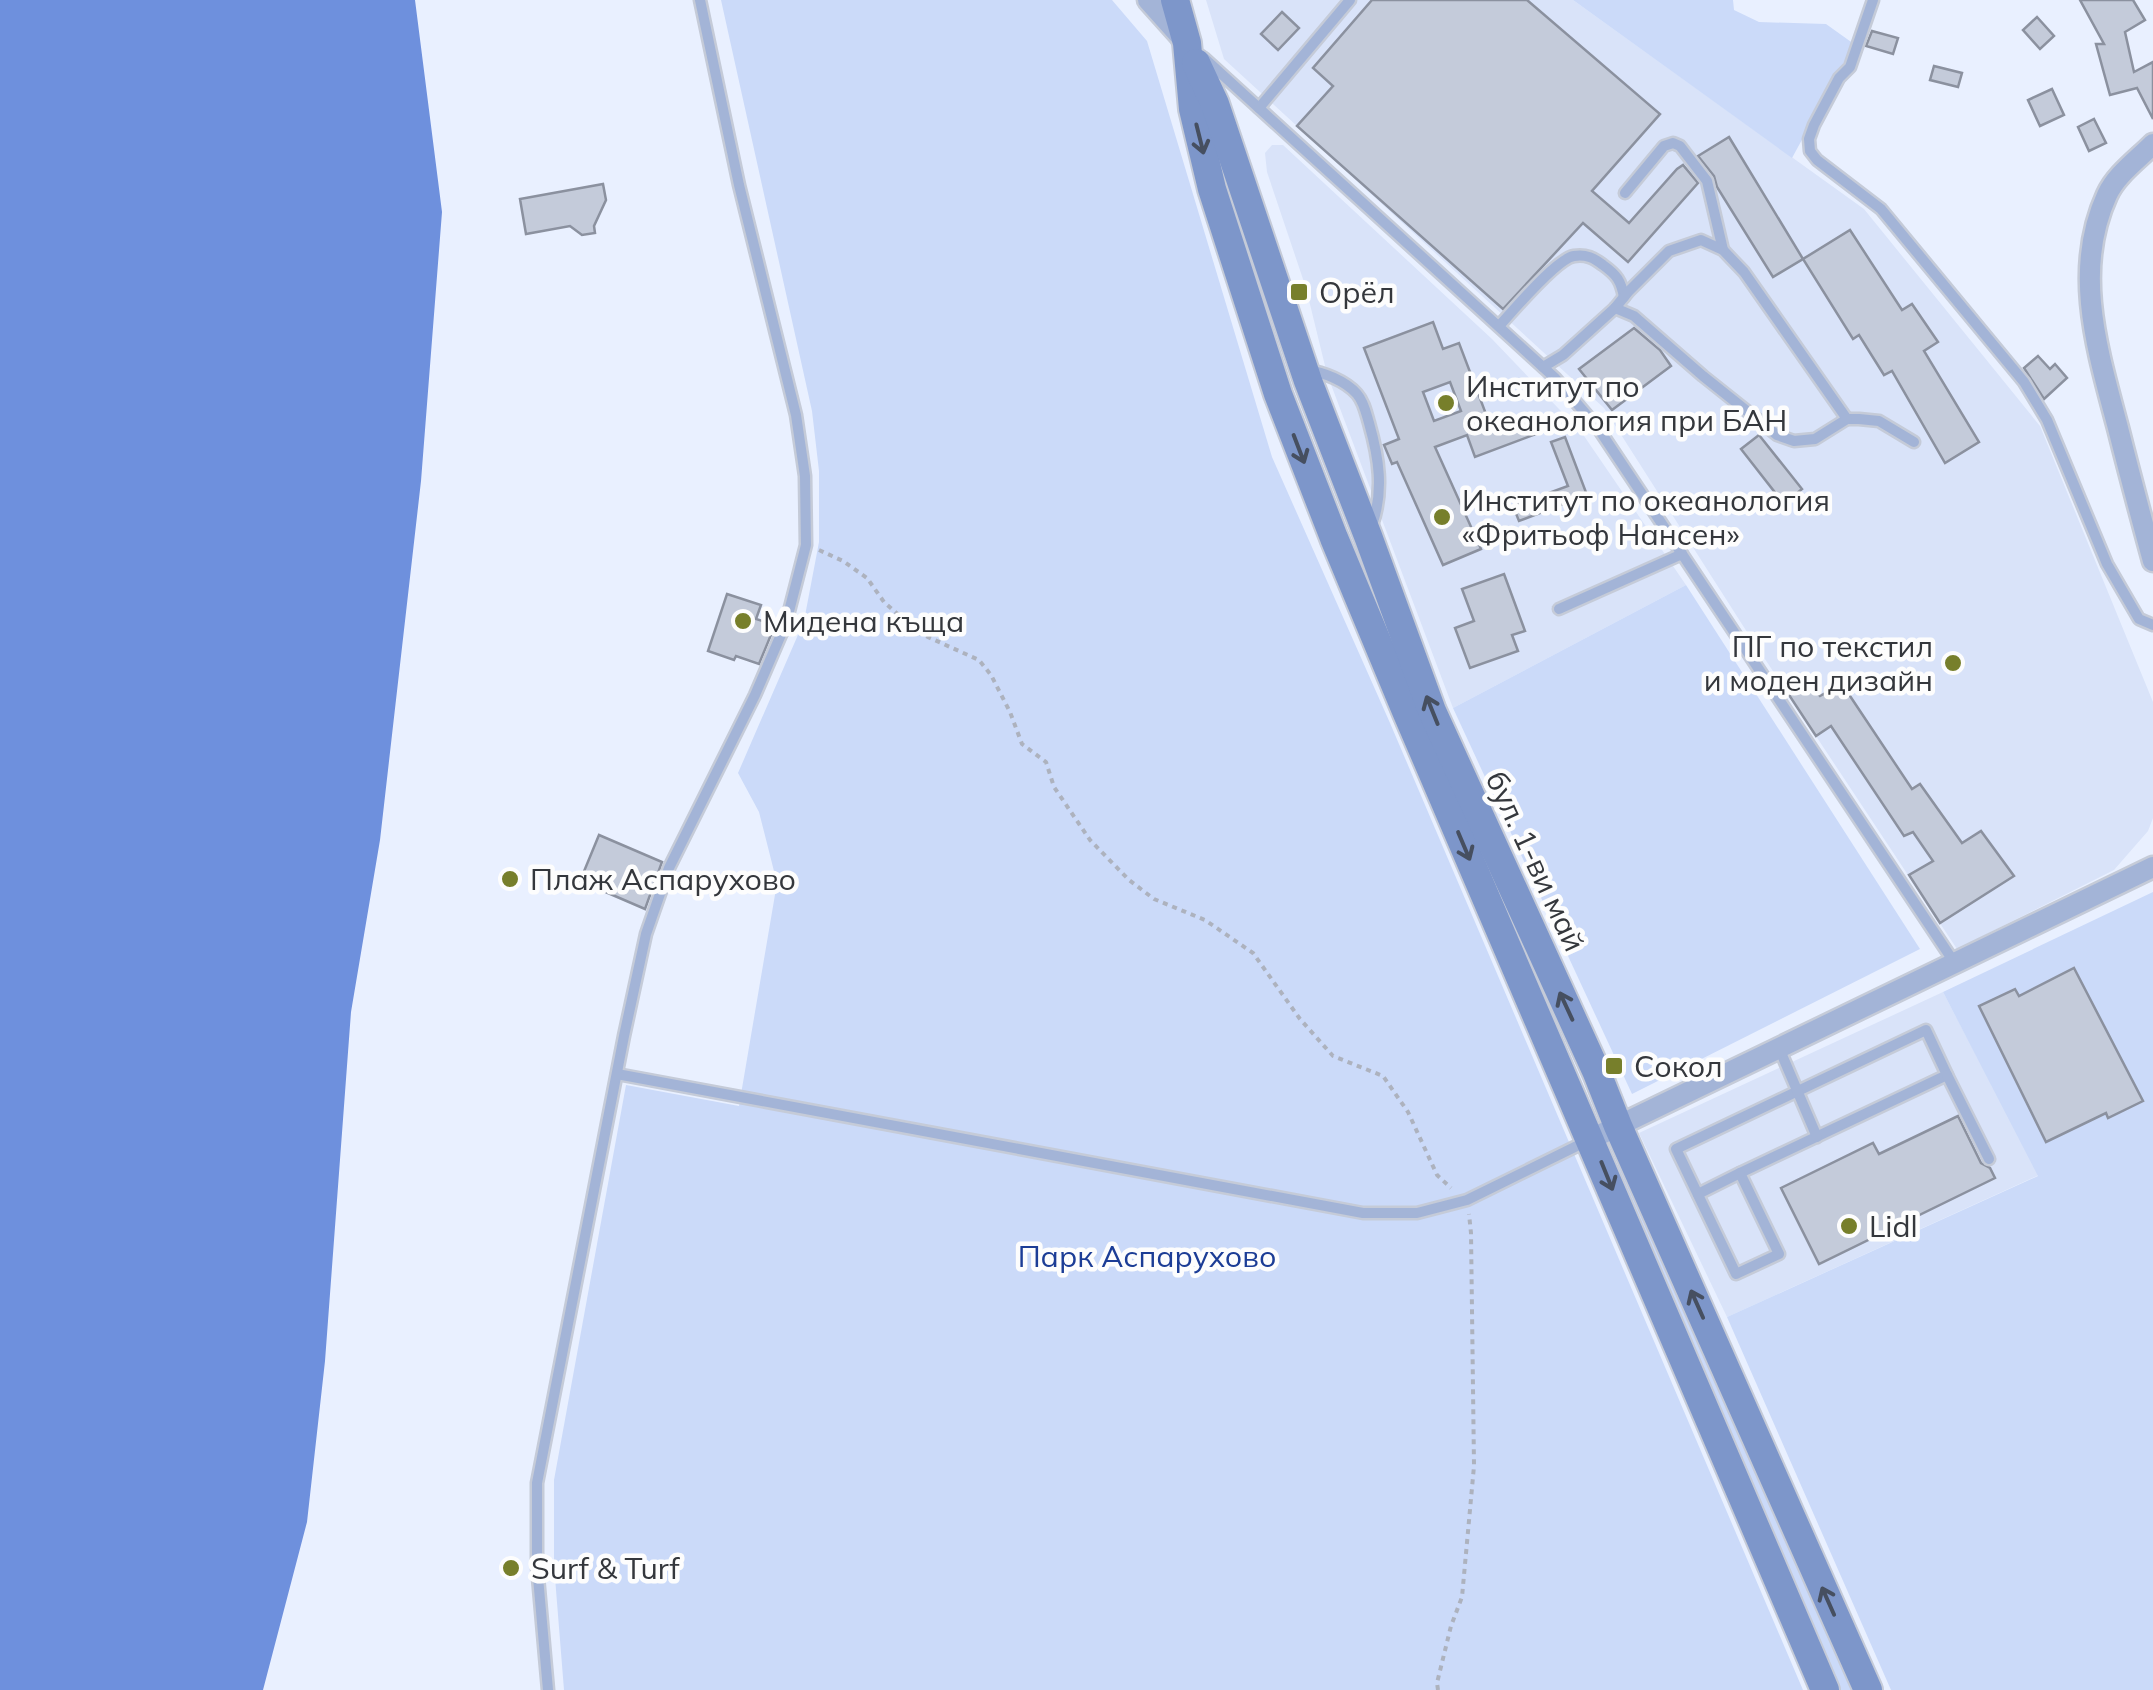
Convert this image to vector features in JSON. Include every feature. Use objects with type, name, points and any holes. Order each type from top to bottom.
[{"type":"main road","name":"бул. 1-ви май","points":[[1183,18],[1305,370],[1432,712],[1597,1073],[1868,1690]]},
{"type":"main road","name":"бул. 1-ви май","points":[[1183,18],[1193,109],[1212,189],[1278,394],[1406,712],[1825,1690]]},
{"type":"street","points":[[1148,0],[1183,18]]},
{"type":"street","points":[[2153,144],[2108,193],[2096,224],[2089,266],[2095,343],[2153,562]]},
{"type":"street","points":[[1591,1140],[2153,867]]},
{"type":"lane","points":[[548,1690],[537,1566],[537,1483],[646,934],[663,884],[786,623],[806,545],[805,476],[796,416],[739,186],[700,0]]},
{"type":"lane","points":[[1259,108],[1350,0]]},
{"type":"lane","points":[[1873,0],[1850,68],[1838,78],[1814,125],[1810,151],[1881,209],[2024,382],[2047,420],[2107,564],[2139,619],[2153,625]]},
{"type":"lane","points":[[1183,18],[1259,108],[1543,367],[1598,428],[1955,963]]},
{"type":"lane","points":[[1624,193],[1664,146],[1680,146],[1707,181],[1722,250]]},
{"type":"lane","points":[[1543,367],[1616,308],[1670,251],[1701,240],[1722,250],[1744,272],[1848,418]]},
{"type":"lane","points":[[1499,326],[1570,256],[1590,256],[1603,264],[1620,279],[1624,297]]},
{"type":"lane","points":[[1616,308],[1634,316],[1777,435],[1794,441],[1815,439],[1848,418],[1879,421],[1914,442]]},
{"type":"lane","points":[[1305,370],[1320,372],[1354,390],[1364,405],[1380,476],[1378,508],[1368,536]]},
{"type":"lane","points":[[1559,609],[1682,554]]},
{"type":"lane","points":[[1740,1174],[1779,1254],[1736,1274],[1676,1149],[1926,1030],[1990,1159]]},
{"type":"lane","points":[[1779,1048],[1818,1137]]},
{"type":"lane","points":[[616,1074],[1363,1214],[1416,1213],[1467,1200],[1591,1140]]},
{"type":"lane","points":[[1698,1194],[1947,1075]]},
{"type":"path","points":[[806,545],[843,561],[867,578],[884,602],[919,633],[979,660],[1010,712],[1022,744],[1046,762],[1054,787],[1090,840],[1154,899],[1205,920],[1252,953],[1300,1019],[1333,1056],[1383,1076],[1408,1112],[1437,1175],[1467,1200],[1471,1233],[1474,1466],[1462,1597],[1451,1626],[1438,1690]]},
{"type":"shaded area","points":[[1206,0],[1573,0],[1864,209],[2040,426],[2153,702],[2153,818],[2148,831],[2114,870],[1957,949],[1604,408],[1224,59]]},
{"type":"shaded area","name":"Институт по океанология при БАН","points":[[1272,145],[1283,145],[1492,339],[1582,433],[1686,585],[1453,708],[1327,374],[1306,288],[1267,172],[1265,153]]},
{"type":"shaded area","points":[[1943,992],[2039,1175],[1727,1317],[1639,1133]]},
{"type":"green space","name":"Парк Аспарухово","points":[[721,0],[1112,0],[1147,41],[1272,457],[1390,723],[1803,1690],[564,1690],[554,1565],[554,1480],[626,1085],[739,1106],[777,883],[759,812],[738,773],[804,621],[819,542],[819,471],[812,411]]},
{"type":"green space","points":[[1573,0],[1733,0],[1734,10],[1759,22],[1826,24],[1854,44],[1792,158]]},
{"type":"green space","points":[[1686,585],[1920,949],[1632,1094],[1453,708]]},
{"type":"green space","points":[[2153,892],[2153,1690],[1891,1690],[1727,1317],[2038,1176],[1943,992]]},
{"type":"green space","points":[[1619,1164],[1862,1690],[1830,1690],[1612,1167]]},
{"type":"water","points":[[0,0],[415,0],[442,212],[421,481],[380,840],[351,1012],[325,1361],[307,1522],[263,1690],[0,1690]]},
{"type":"building","points":[[1372,0],[1527,0],[1660,114],[1592,191],[1629,223],[1683,165],[1698,183],[1628,262],[1583,223],[1503,309],[1297,126],[1333,86],[1313,68]]},
{"type":"building","points":[[2080,0],[2133,0],[2145,20],[2125,32],[2134,72],[2153,62],[2153,119],[2137,88],[2110,95],[2096,44],[2104,44]]},
{"type":"building","points":[[1282,12],[1299,28],[1278,50],[1261,34]]},
{"type":"building","points":[[2037,17],[2054,36],[2040,49],[2023,30]]},
{"type":"building","points":[[1872,31],[1898,38],[1893,54],[1866,46]]},
{"type":"building","points":[[1934,66],[1962,73],[1958,87],[1930,80]]},
{"type":"building","points":[[2052,89],[2064,115],[2040,126],[2028,100]]},
{"type":"building","points":[[2094,119],[2106,143],[2089,151],[2078,127]]},
{"type":"building","points":[[1729,137],[1803,259],[1773,277],[1714,176],[1698,156]]},
{"type":"building","points":[[603,184],[606,200],[594,226],[595,233],[582,235],[570,226],[526,234],[520,199]]},
{"type":"building","points":[[1850,230],[1902,310],[1912,304],[1938,342],[1924,351],[1979,442],[1945,463],[1892,371],[1884,375],[1859,335],[1853,339],[1803,259]]},
{"type":"building","points":[[1433,322],[1443,349],[1459,343],[1492,430],[1537,413],[1544,431],[1475,457],[1467,435],[1435,447],[1481,549],[1443,565],[1397,462],[1392,464],[1384,445],[1399,439],[1364,348]],"holes":[[[1450,382],[1461,411],[1434,421],[1423,392]]]},
{"type":"building","points":[[1634,328],[1660,350],[1671,366],[1612,410],[1579,369]]},
{"type":"building","points":[[2038,356],[2050,369],[2055,364],[2067,378],[2044,399],[2024,368]]},
{"type":"building","points":[[1759,435],[1802,489],[1784,504],[1741,449]]},
{"type":"building","points":[[1565,437],[1587,495],[1519,521],[1513,506],[1568,486],[1551,442]]},
{"type":"building","points":[[1504,574],[1525,631],[1512,635],[1518,651],[1470,668],[1455,628],[1474,621],[1462,589]]},
{"type":"building","points":[[727,594],[761,605],[756,619],[775,625],[759,664],[708,651]]},
{"type":"building","points":[[1809,684],[1820,696],[1842,684],[1912,789],[1920,784],[1962,843],[1981,831],[2014,876],[1940,923],[1909,875],[1933,861],[1913,832],[1904,836],[1831,726],[1816,736],[1789,695]]},
{"type":"building","points":[[599,835],[662,862],[645,909],[580,881]]},
{"type":"building","points":[[2074,968],[2143,1101],[2108,1118],[2106,1113],[2046,1142],[1979,1006],[2015,989],[2019,996]]},
{"type":"building","name":"Lidl","points":[[1958,1116],[1981,1163],[1990,1168],[1995,1178],[1819,1264],[1781,1188],[1873,1143],[1879,1154]]},
{"type":"place","name":"Орёл","points":[[1299,292]]},
{"type":"place","name":"Институт по океанология при БАН","points":[[1446,403]]},
{"type":"place","name":"Институт по океанология «Фритьоф Нансен»","points":[[1442,517]]},
{"type":"place","name":"Мидена къща","points":[[743,621]]},
{"type":"place","name":"ПГ по текстил и моден дизайн","points":[[1953,663]]},
{"type":"place","name":"Плаж Аспарухово","points":[[510,879]]},
{"type":"place","name":"Сокол","points":[[1614,1066]]},
{"type":"place","name":"Lidl","points":[[1849,1226]]},
{"type":"place","name":"Surf & Turf","points":[[511,1568]]}]
